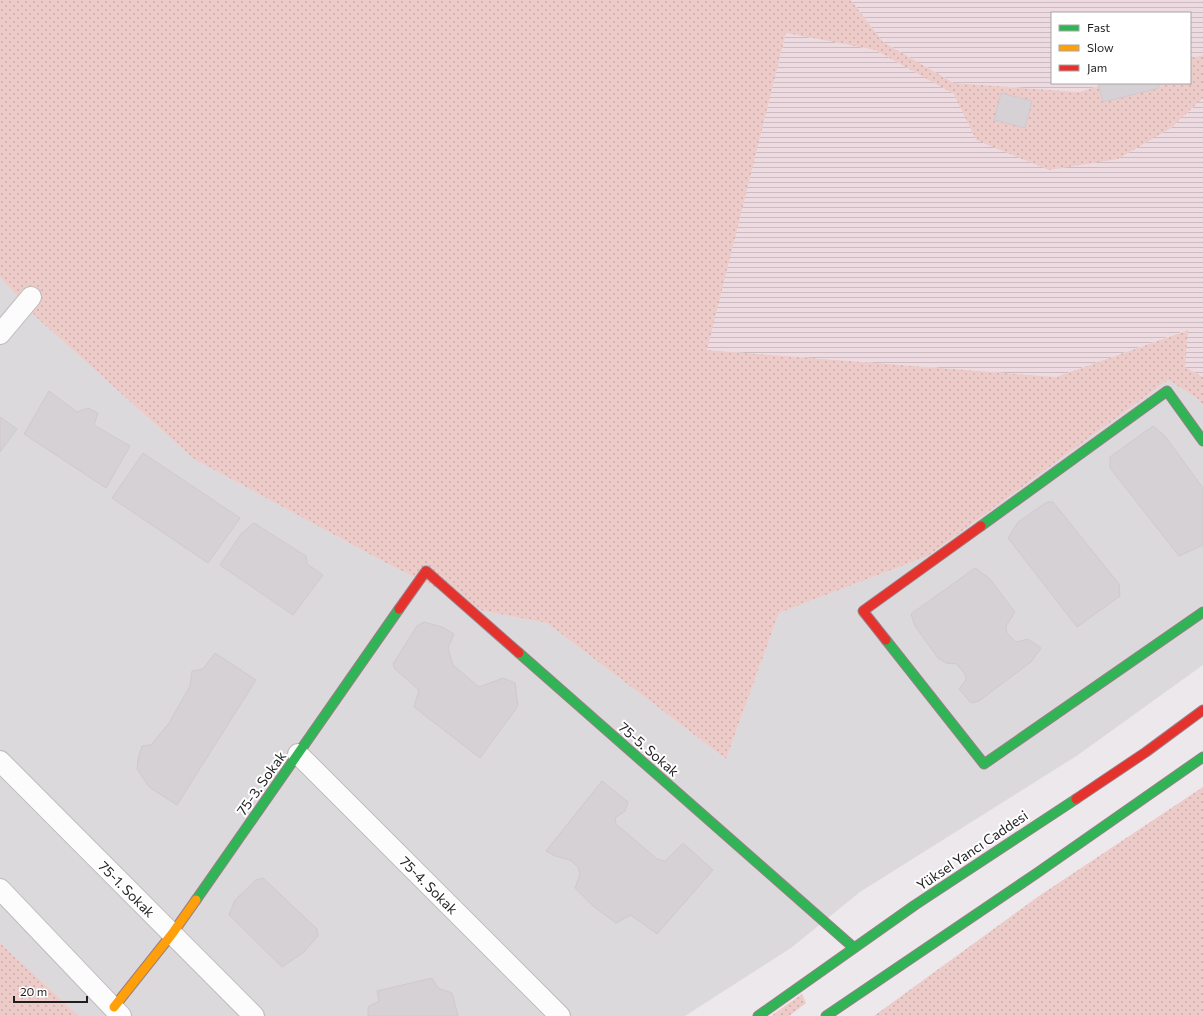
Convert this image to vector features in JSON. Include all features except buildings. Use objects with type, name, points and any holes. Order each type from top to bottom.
[{"type":"street","points":[[0,334],[30,297]]},
{"type":"street","points":[[1203,441],[1167,391],[863,611],[984,764],[1203,612]]},
{"type":"street","name":"75-3. Sokak","points":[[117,1011],[426,571]]},
{"type":"street","name":"75-5. Sokak","points":[[426,571],[853,947]]},
{"type":"street","name":"Yüksel Yancı Caddesi","points":[[758,1016],[853,947],[942,886],[1166,738],[1203,710]]},
{"type":"street","name":"75-4. Sokak","points":[[298,754],[560,1016]]},
{"type":"street","points":[[834,1015],[1203,757]]},
{"type":"street","name":"75-1. Sokak","points":[[0,761],[254,1016]]},
{"type":"street","points":[[0,888],[117,1011]]},
{"type":"shaded area","points":[[0,0],[851,0],[883,42],[954,83],[1079,92],[1105,84],[1191,84],[1191,59],[1203,55],[1203,98],[1171,128],[1118,159],[1049,170],[976,140],[954,94],[875,50],[786,33],[707,350],[1056,377],[1188,330],[1185,367],[1203,377],[1203,406],[1198,399],[1168,380],[928,556],[779,613],[726,759],[547,623],[483,611],[388,564],[194,459],[36,317],[0,277]]},
{"type":"shaded area","points":[[851,0],[1203,0],[1203,55],[1191,59],[1191,12],[1051,12],[1051,84],[1105,84],[1079,92],[954,83],[883,42]]},
{"type":"shaded area","points":[[786,33],[875,50],[955,94],[976,140],[1171,128],[1203,98],[1203,377],[1184,367],[1187,330],[1056,377],[706,350]]},
{"type":"shaded area","points":[[0,277],[36,317],[194,459],[388,564],[483,611],[547,623],[726,759],[779,613],[928,556],[1168,380],[1198,399],[1203,406],[1203,665],[1078,755],[860,892],[791,948],[685,1016],[79,1016],[0,943]]},
{"type":"shaded area","points":[[1203,787],[1203,1016],[874,1016],[1039,896]]},
{"type":"shaded area","points":[[0,943],[79,1016],[0,1016]]},
{"type":"shaded area","points":[[802,994],[806,1003],[789,1016],[771,1016]]},
{"type":"traffic: fast","points":[[981,526],[1167,391],[1203,441]]},
{"type":"traffic: fast","points":[[196,900],[399,609]]},
{"type":"traffic: fast","points":[[886,640],[984,764],[1203,612]]},
{"type":"traffic: fast","points":[[519,653],[853,947]]},
{"type":"traffic: fast","points":[[826,1016],[1037,873],[1203,757]]},
{"type":"traffic: fast","points":[[758,1016],[915,905],[1076,799]]},
{"type":"traffic: slow","points":[[114,1007],[172,934],[196,900]]},
{"type":"traffic: jam","points":[[886,640],[863,611],[981,526]]},
{"type":"traffic: jam","points":[[399,609],[426,571],[519,653]]},
{"type":"traffic: jam","points":[[1076,799],[1146,752],[1203,710]]}]
